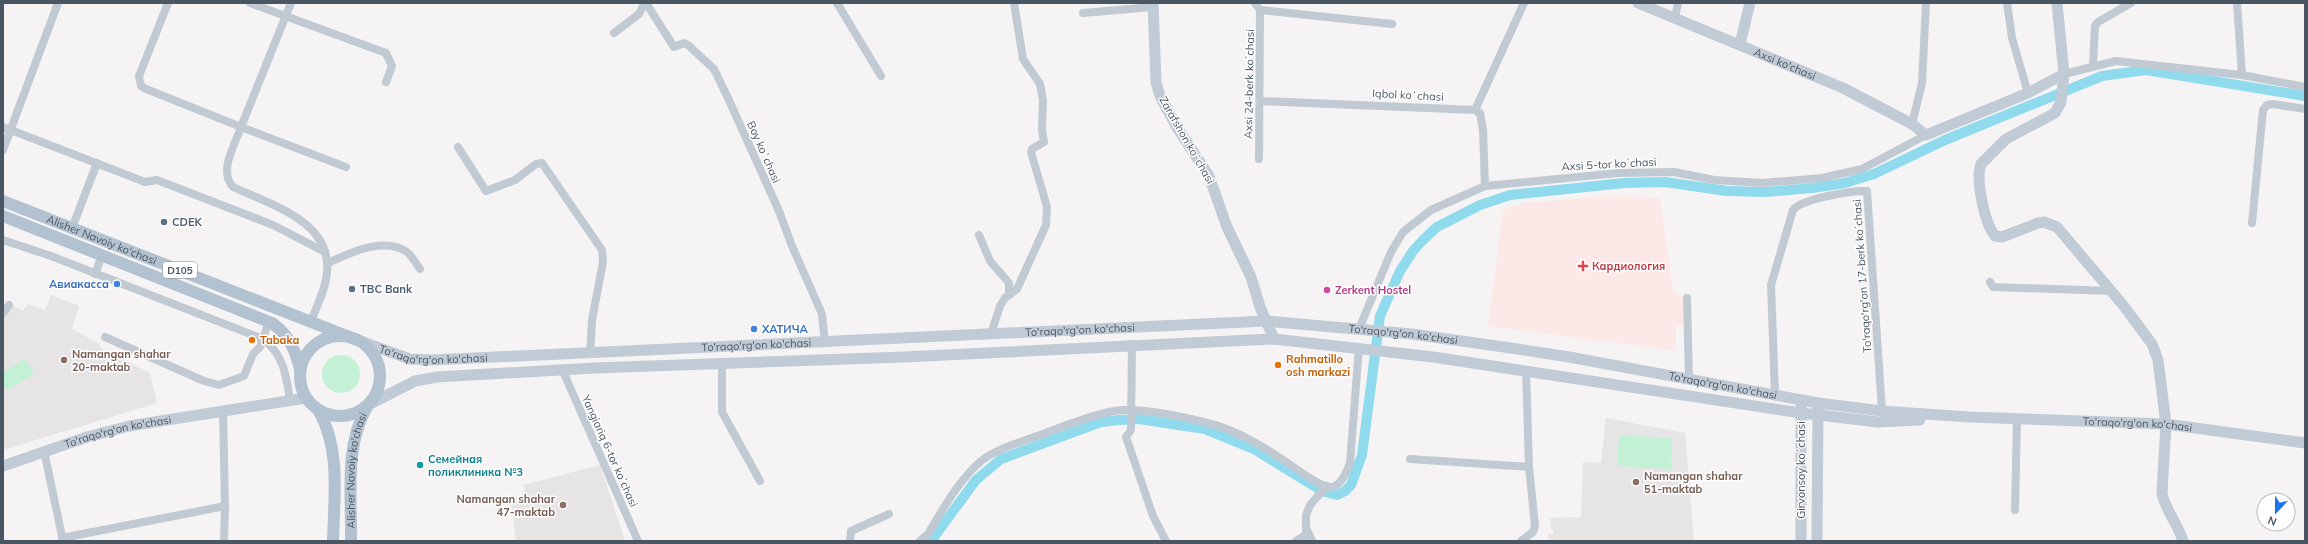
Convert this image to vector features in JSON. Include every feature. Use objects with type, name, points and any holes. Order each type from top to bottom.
[{"type":"main road","name":"Axsi ko'chasi","points":[[1638,3],[1843,88],[1912,124],[1926,135]]},
{"type":"main road","points":[[1740,44],[1750,3]]},
{"type":"main road","points":[[2057,3],[2064,78],[2061,101],[2055,113],[2006,139],[1981,164],[1981,198],[1991,231],[1995,236],[2002,237],[2038,223],[2057,227],[2111,291],[2152,344],[2158,360],[2166,424],[2162,494],[2164,503],[2174,519],[2183,541]]},
{"type":"main road","name":"Zarafshon koʻchasi","points":[[1153,5],[1156,82],[1160,96],[1178,129],[1209,176],[1227,227],[1251,277],[1266,321],[1274,339]]},
{"type":"main road","points":[[1926,135],[2064,78]]},
{"type":"main road","name":"Alisher Navoiy ko'chasi","points":[[3,201],[357,340]]},
{"type":"main road","name":"Alisher Navoiy ko'chasi","points":[[3,216],[270,322],[286,334],[296,350],[300,369]]},
{"type":"main road","name":"To'raqo'rg'on ko'chasi","points":[[357,340],[410,359],[590,354],[1266,321],[1396,333],[1569,357],[1818,403],[1882,411],[1969,417],[2166,424],[2305,443]]},
{"type":"main road","points":[[300,369],[304,357],[321,340],[339,336],[357,340]]},
{"type":"main road","name":"To'raqo'rg'on ko'chasi","points":[[370,404],[415,381],[437,378],[562,369],[722,364],[1132,344],[1274,339],[1393,351],[1526,370],[1653,392],[1801,413],[1878,422],[1969,417]]},
{"type":"main road","name":"D105","points":[[357,340],[371,352],[380,368],[380,381],[377,393],[370,404]]},
{"type":"main road","name":"D105","points":[[300,369],[300,380],[306,398],[319,411],[328,426],[335,467],[333,541]]},
{"type":"main road","name":"To'raqo'rg'on ko'chasi","points":[[3,466],[44,451],[130,426],[306,398]]},
{"type":"main road","name":"Girvonsoy koʻchasi","points":[[1801,400],[1802,541]]},
{"type":"main road","name":"Girvonsoy koʻchasi","points":[[1817,541],[1818,403]]},
{"type":"main road","points":[[319,411],[332,416],[346,416],[359,412],[370,404]]},
{"type":"main road","name":"Alisher Navoiy ko'chasi","points":[[351,541],[352,455],[360,420],[370,404]]},
{"type":"street","points":[[3,150],[7,128],[58,3]]},
{"type":"street","points":[[168,3],[139,76],[141,86],[241,127],[346,167]]},
{"type":"street","points":[[250,3],[386,53],[392,66],[386,82]]},
{"type":"street","points":[[291,3],[226,168],[228,182],[233,187],[302,219],[320,239],[328,263],[327,273],[311,321]]},
{"type":"street","points":[[614,33],[639,14],[645,3]]},
{"type":"street","name":"Boy koʻchasi","points":[[645,3],[674,47],[684,43],[688,45],[714,69],[779,211],[792,246],[815,296],[822,314],[825,343]]},
{"type":"street","points":[[837,3],[881,76]]},
{"type":"street","points":[[991,334],[998,310],[1005,298],[1017,289],[1046,225],[1047,207],[1031,152],[1034,148],[1044,142],[1042,130],[1043,100],[1040,84],[1022,55],[1014,3]]},
{"type":"street","points":[[1255,3],[1260,10],[1392,24]]},
{"type":"street","points":[[1485,186],[1483,130],[1480,113],[1475,110],[1524,3]]},
{"type":"street","points":[[1675,18],[1678,3]]},
{"type":"street","points":[[1912,124],[1922,83],[1926,3]]},
{"type":"street","points":[[2007,3],[2012,38],[2028,93]]},
{"type":"street","points":[[2093,66],[2095,26],[2098,22],[2131,3]]},
{"type":"street","points":[[2236,3],[2242,75]]},
{"type":"street","points":[[1083,13],[1153,5]]},
{"type":"street","name":"Аxsi 24-berk koʼchasi","points":[[1259,159],[1261,101],[1260,10]]},
{"type":"street","points":[[2064,78],[2093,66],[2116,61],[2242,75],[2305,87]]},
{"type":"street","name":"Iqbol koʻchasi","points":[[1261,101],[1475,110]]},
{"type":"street","points":[[2252,222],[2263,110],[2267,105],[2273,104],[2305,110]]},
{"type":"street","points":[[7,128],[145,182],[158,180],[273,225],[325,252]]},
{"type":"street","name":"Аxsi 5-tor koʼchasi","points":[[1359,329],[1392,252],[1403,232],[1431,210],[1485,186],[1618,173],[1674,172],[1714,180],[1762,183],[1822,178],[1862,169],[1926,135]]},
{"type":"street","points":[[458,147],[486,191],[515,180],[536,164],[542,163],[602,250],[603,262],[592,320],[590,354]]},
{"type":"street","points":[[72,228],[97,163]]},
{"type":"street","name":"To'raqo'rg'on 17-berk koʼchasi","points":[[1775,395],[1771,285],[1793,210],[1799,204],[1811,200],[1867,191],[1882,411]]},
{"type":"street","points":[[979,235],[990,261],[1009,283],[1009,295]]},
{"type":"street","points":[[3,240],[263,338],[274,348],[284,364],[290,400]]},
{"type":"street","points":[[328,263],[345,255],[379,245],[408,252],[420,269]]},
{"type":"street","points":[[95,274],[102,255]]},
{"type":"street","points":[[1990,282],[1993,287],[2111,291]]},
{"type":"street","points":[[1687,298],[1689,379]]},
{"type":"street","points":[[3,313],[9,305]]},
{"type":"street","points":[[105,338],[204,382],[220,384],[244,376],[270,322]]},
{"type":"street","points":[[1132,344],[1132,416],[1131,430],[1126,437],[1153,516],[1166,541]]},
{"type":"street","points":[[920,541],[928,534],[964,481],[983,460],[1015,444],[1088,418],[1115,411],[1132,416],[1204,422],[1227,430],[1262,446],[1312,479],[1327,486],[1337,485],[1346,473],[1350,464],[1359,347]]},
{"type":"street","points":[[722,364],[722,412],[760,481]]},
{"type":"street","name":"Yangiаriq 6-tor koʼchasi","points":[[562,369],[638,541]]},
{"type":"street","points":[[1522,541],[1533,532],[1535,526],[1529,467],[1526,370]]},
{"type":"street","points":[[223,410],[225,506],[224,541]]},
{"type":"street","points":[[2015,510],[2017,418]]},
{"type":"street","points":[[44,451],[62,539],[225,506]]},
{"type":"street","points":[[1410,460],[1529,467]]},
{"type":"street","points":[[1312,541],[1307,530],[1306,515],[1317,496],[1327,486]]},
{"type":"street","points":[[850,541],[851,531],[889,514]]},
{"type":"street","points":[[1296,541],[1304,538],[1307,530]]},
{"type":"shaded area","name":"Кардиология","points":[[1614,196],[1660,198],[1673,292],[1683,298],[1686,325],[1676,326],[1676,351],[1488,326],[1503,210],[1523,203]]},
{"type":"shaded area","name":"Namangan shahar 20-maktab","points":[[51,295],[79,306],[72,329],[100,344],[100,347],[150,373],[157,403],[3,450],[3,316],[12,304],[23,311],[28,304],[45,310]]},
{"type":"shaded area","name":"Namangan shahar 51-maktab","points":[[1606,418],[1685,433],[1694,541],[1549,541],[1548,534],[1553,534],[1553,530],[1551,530],[1550,518],[1581,517],[1583,462],[1601,463]]},
{"type":"shaded area","name":"Namangan shahar 47-maktab","points":[[600,465],[625,541],[516,541],[511,501],[527,500],[523,485]]},
{"type":"green space","points":[[337,355],[345,355],[355,360],[359,367],[359,381],[355,388],[345,393],[337,393],[327,388],[325,385],[322,378],[322,370],[327,360],[330,358]]},
{"type":"green space","points":[[25,359],[34,374],[7,390],[3,384],[3,372]]},
{"type":"green space","points":[[1619,435],[1672,438],[1671,469],[1617,466]]},
{"type":"waterway","points":[[931,541],[976,480],[1001,459],[1101,422],[1139,419],[1205,429],[1254,449],[1322,491],[1337,495],[1345,491],[1351,485],[1362,455],[1380,316],[1400,271],[1413,251],[1437,227],[1480,205],[1510,195],[1624,183],[1665,182],[1727,191],[1765,192],[1812,188],[1845,183],[1874,174],[1945,140],[2102,76],[2146,70],[2305,96]]},
{"type":"place","name":"CDEK","points":[[164,222]]},
{"type":"place","name":"Кардиология","points":[[1583,266]]},
{"type":"place","name":"Авиакасса","points":[[117,284]]},
{"type":"place","name":"TBC Bank","points":[[352,289]]},
{"type":"place","name":"Zerkent Hostel","points":[[1327,290]]},
{"type":"place","name":"ХАТИЧА","points":[[754,329]]},
{"type":"place","name":"Tabaka","points":[[252,340]]},
{"type":"place","name":"Namangan shahar 20-maktab","points":[[64,360]]},
{"type":"place","name":"Rahmatillo osh markazi","points":[[1278,365]]},
{"type":"place","name":"Семейная поликлиника №3","points":[[420,465]]},
{"type":"place","name":"Namangan shahar 51-maktab","points":[[1636,482]]},
{"type":"place","name":"Namangan shahar 47-maktab","points":[[563,505]]}]
